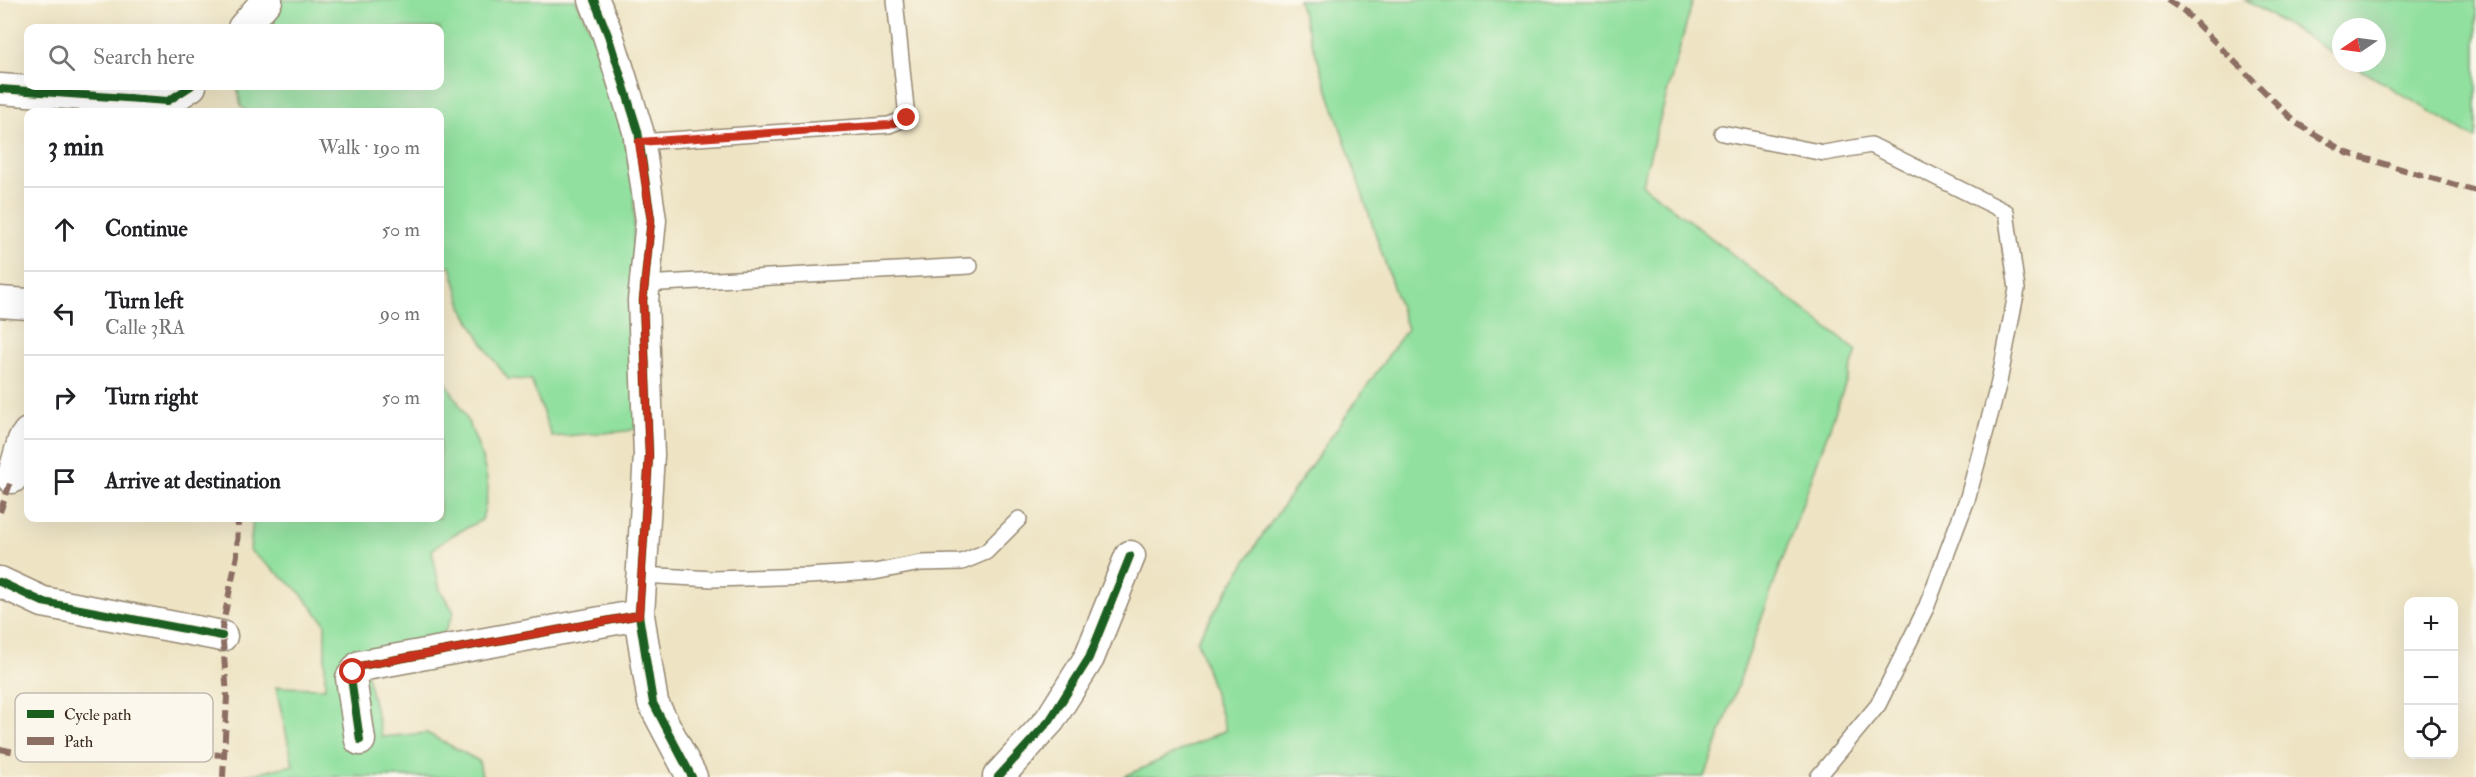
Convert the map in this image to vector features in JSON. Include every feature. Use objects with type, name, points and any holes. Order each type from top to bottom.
[{"type":"street","points":[[246,24],[267,0]]},
{"type":"street","points":[[594,0],[608,35],[639,142],[651,220],[644,284],[649,456],[639,615],[653,703],[692,777]]},
{"type":"street","points":[[0,89],[24,90]]},
{"type":"street","points":[[45,90],[180,93]]},
{"type":"street","points":[[0,302],[24,304]]},
{"type":"street","points":[[12,478],[24,440]]},
{"type":"street","points":[[998,777],[1050,720],[1089,658],[1130,556]]},
{"type":"street","points":[[0,582],[43,602],[222,636]]},
{"type":"street","points":[[360,740],[351,678],[360,666],[639,615]]},
{"type":"lane","points":[[639,142],[889,125],[907,118],[895,0]]},
{"type":"lane","points":[[1722,133],[1824,153],[1871,145],[2006,212],[2013,256],[2017,289],[1999,382],[1968,497],[1926,608],[1878,705],[1818,777]]},
{"type":"lane","points":[[644,284],[970,266]]},
{"type":"lane","points":[[642,575],[713,579],[808,576],[874,572],[921,563],[962,562],[986,552],[1019,519]]},
{"type":"green space","points":[[272,0],[576,0],[610,70],[633,129],[634,227],[629,341],[638,374],[645,426],[627,431],[552,437],[531,380],[508,379],[488,352],[463,309],[451,266],[444,266],[444,108],[243,108],[241,106],[238,90],[444,90],[444,24],[263,24]]},
{"type":"green space","points":[[1298,0],[1693,0],[1642,184],[1857,351],[1705,777],[1123,777],[1226,730],[1197,640],[1263,534],[1407,329]]},
{"type":"green space","points":[[2245,0],[2476,0],[2476,139],[2365,72],[2386,72],[2386,18],[2332,18],[2332,53]]},
{"type":"green space","points":[[444,380],[464,413],[482,457],[488,488],[482,520],[451,536],[432,550],[440,590],[454,612],[438,646],[366,671],[382,737],[427,733],[479,761],[482,777],[239,777],[293,765],[276,687],[325,688],[325,623],[297,589],[250,551],[253,522],[444,522]]},
{"type":"marked path","points":[[2167,0],[2184,11],[2296,123],[2347,153],[2476,191]]},
{"type":"marked path","points":[[0,512],[12,478]]},
{"type":"marked path","points":[[223,777],[227,696],[222,628],[237,555],[238,522]]},
{"type":"marked path","points":[[0,749],[15,752]]},
{"type":"marked path","points":[[213,755],[224,755]]},
{"type":"cycle path","points":[[594,0],[608,35],[638,131],[651,220],[643,301],[649,455],[639,615],[653,703],[692,777]]},
{"type":"cycle path","points":[[0,89],[168,101],[185,90]]},
{"type":"cycle path","points":[[998,777],[1050,720],[1089,658],[1130,556]]},
{"type":"cycle path","points":[[0,582],[43,602],[222,636]]},
{"type":"cycle path","points":[[360,740],[351,678],[360,666],[639,615]]},
{"type":"route","points":[[353,672],[360,666],[639,615],[649,456],[643,301],[651,220],[639,142],[889,125],[907,118]]}]
